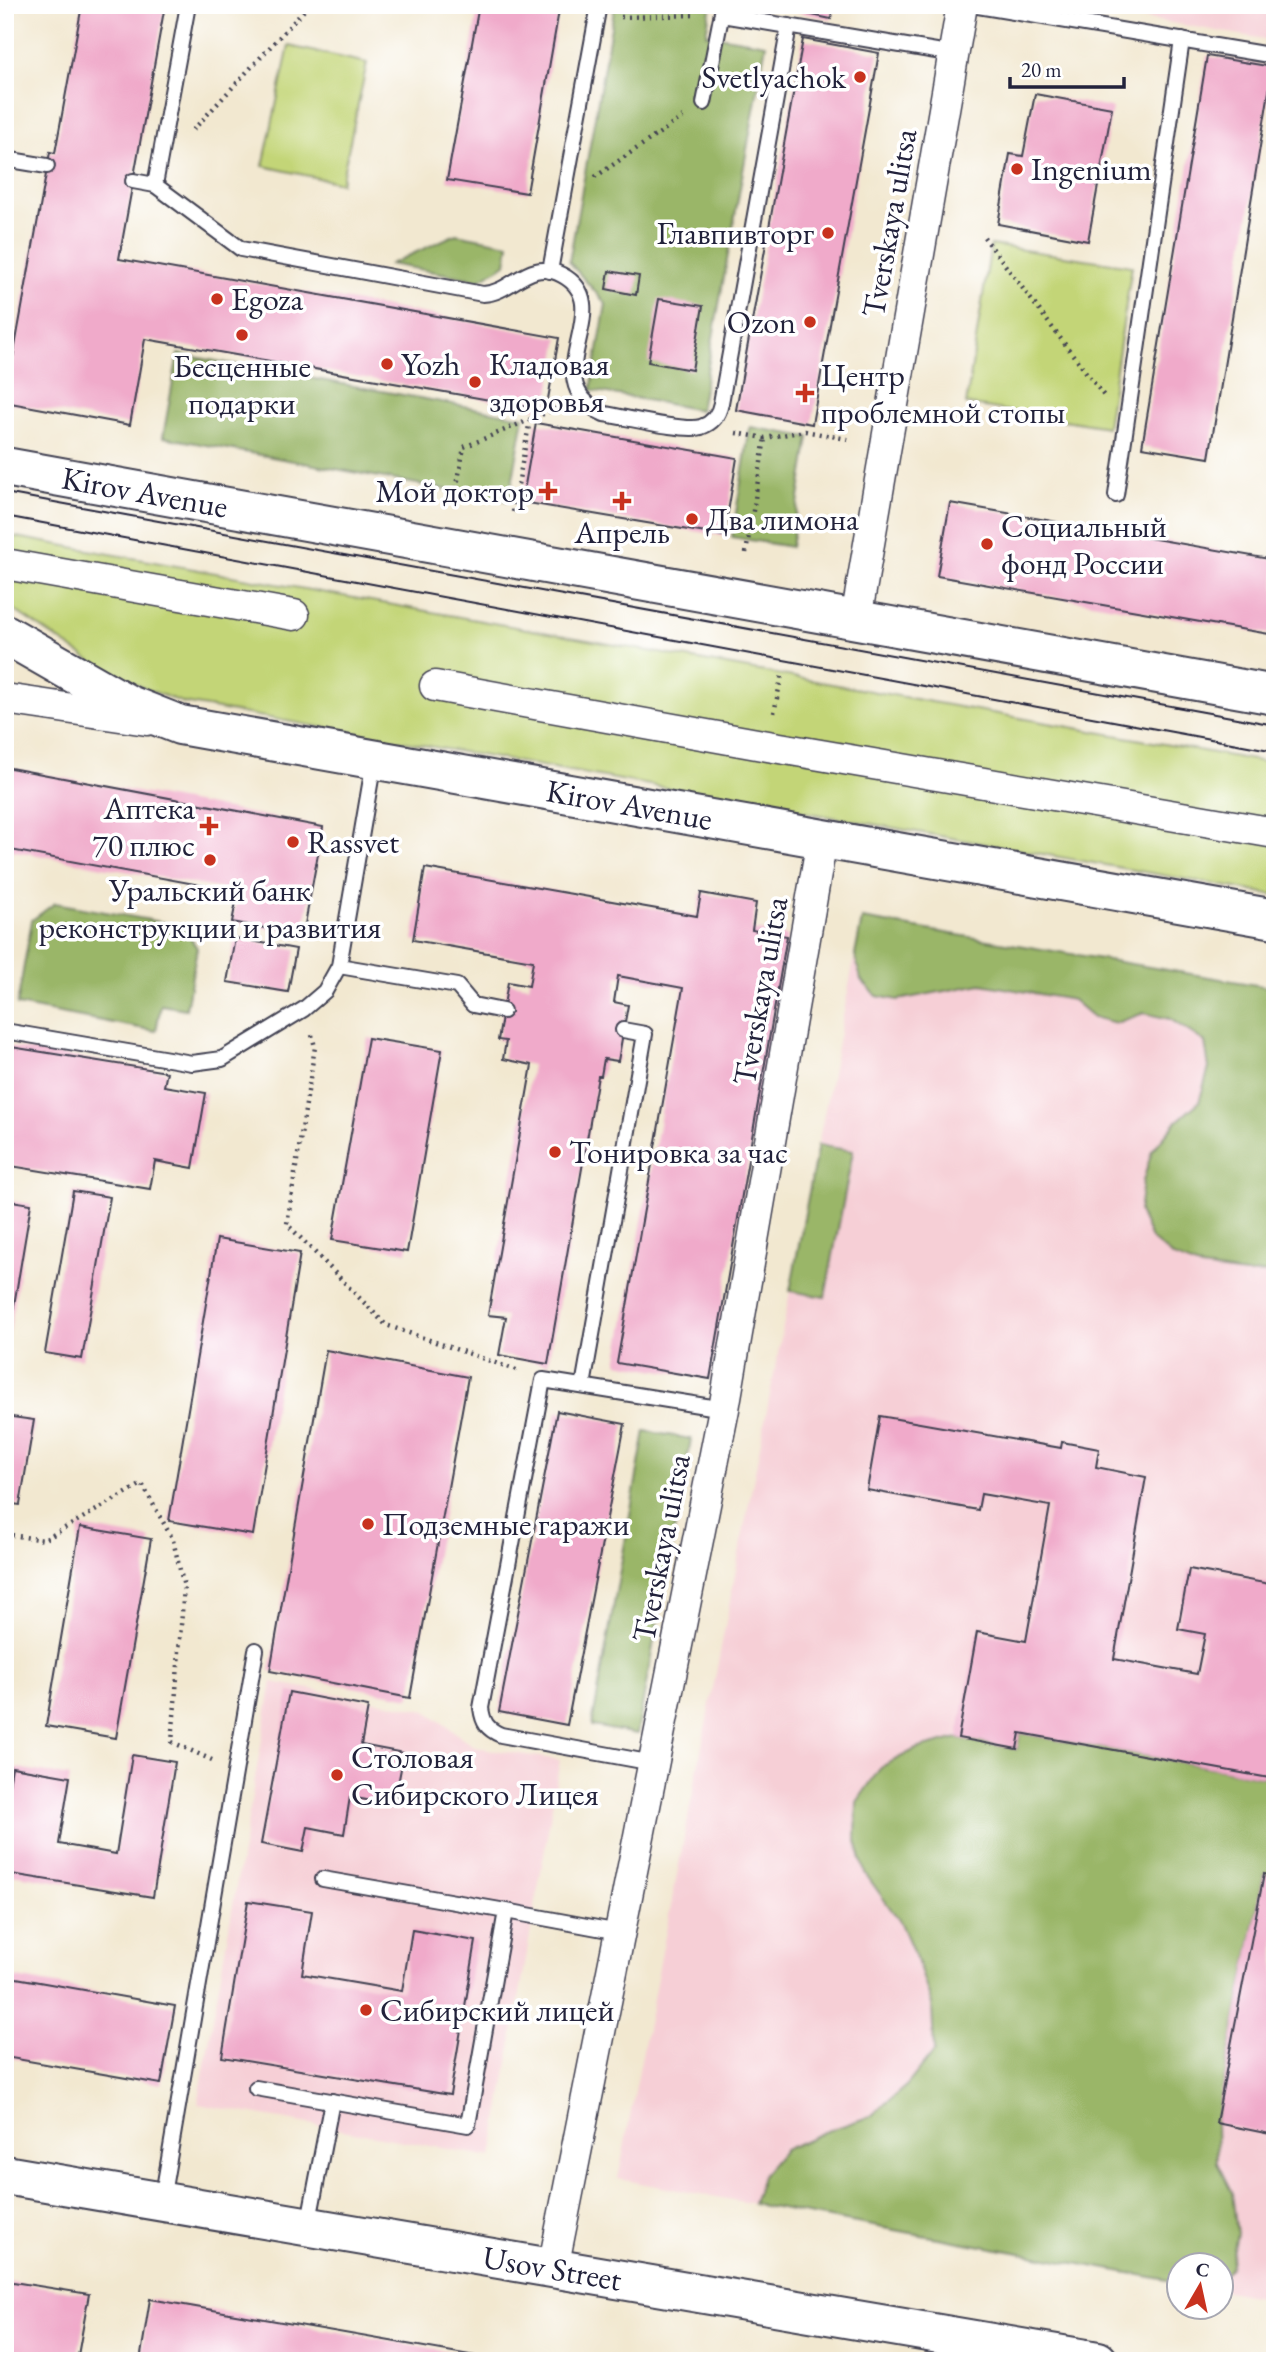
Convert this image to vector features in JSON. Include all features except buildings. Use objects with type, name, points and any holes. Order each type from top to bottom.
[{"type":"main road","name":"Kirov Avenue","points":[[5,467],[1275,695]]},
{"type":"main road","name":"Kirov Avenue","points":[[5,634],[129,705],[180,726],[1275,919]]},
{"type":"main road","name":"Usov Street","points":[[5,2175],[1098,2361]]},
{"type":"street","name":"Tverskaya ulitsa","points":[[856,619],[962,5]]},
{"type":"street","points":[[5,564],[294,615]]},
{"type":"street","points":[[435,686],[1275,833]]},
{"type":"street","points":[[5,699],[180,726]]},
{"type":"street","name":"Tverskaya ulitsa","points":[[553,2268],[724,1409],[822,839]]},
{"type":"lane","points":[[155,185],[188,5]]},
{"type":"lane","points":[[972,5],[1275,55]]},
{"type":"lane","points":[[704,103],[722,10],[789,26],[954,54]]},
{"type":"lane","points":[[550,271],[598,11]]},
{"type":"lane","points":[[133,181],[155,185],[241,249],[483,294],[496,294],[527,273],[550,271],[561,275],[572,282],[583,304],[584,316],[573,373],[575,387],[581,398],[604,414],[688,428],[703,426],[716,417],[719,410],[789,26]]},
{"type":"lane","points":[[1116,495],[1182,40]]},
{"type":"lane","points":[[5,159],[47,166]]},
{"type":"lane","points":[[5,1031],[192,1063],[222,1059],[304,1009],[325,991],[339,966],[374,761]]},
{"type":"lane","points":[[339,966],[457,986],[473,1005],[503,1011]]},
{"type":"lane","points":[[583,1386],[645,1034],[623,1030]]},
{"type":"lane","points":[[653,1763],[501,1735],[489,1730],[482,1720],[481,1708],[543,1380],[724,1409]]},
{"type":"lane","points":[[162,2202],[256,1650]]},
{"type":"lane","points":[[323,1879],[618,1932]]},
{"type":"lane","points":[[256,2088],[468,2125],[506,1912]]},
{"type":"lane","points":[[308,2227],[332,2101]]},
{"type":"path","points":[[158,166],[309,5]]},
{"type":"path","points":[[598,11],[722,10]]},
{"type":"path","points":[[563,198],[704,103]]},
{"type":"path","points":[[984,237],[1126,425]]},
{"type":"path","points":[[454,502],[464,447],[581,398]]},
{"type":"path","points":[[513,512],[530,420]]},
{"type":"path","points":[[746,553],[765,438],[805,431],[886,446]]},
{"type":"path","points":[[304,1009],[315,1047],[287,1223],[386,1325],[543,1380]]},
{"type":"path","points":[[5,1534],[44,1540],[142,1484],[173,1540],[184,1587],[172,1742],[236,1770]]},
{"type":"shaded area","points":[[1068,5],[1275,5],[1275,41]]},
{"type":"shaded area","points":[[862,919],[1275,988],[1275,2300],[1234,2292],[1234,2250],[1164,2250],[1164,2279],[618,2179],[790,1291],[825,1297],[853,1151],[818,1145]]},
{"type":"shaded area","name":"Сибирский лицей","points":[[272,1682],[425,1710],[475,1747],[560,1760],[492,2157],[198,2104]]},
{"type":"green space","points":[[615,5],[711,5],[706,34],[766,44],[700,410],[591,390],[606,304],[569,262]]},
{"type":"green space","points":[[289,46],[367,63],[341,183],[263,166]]},
{"type":"green space","points":[[456,234],[509,244],[506,264],[479,280],[390,264]]},
{"type":"green space","points":[[991,245],[1132,266],[1107,427],[966,404]]},
{"type":"green space","points":[[178,354],[524,417],[509,501],[163,437]]},
{"type":"green space","points":[[750,427],[809,437],[791,547],[732,537]]},
{"type":"green space","points":[[5,535],[1275,764],[1275,895],[184,703],[143,688],[97,665],[5,604]]},
{"type":"green space","points":[[55,903],[183,926],[197,948],[186,1009],[161,1005],[156,1031],[17,1005],[32,920]]},
{"type":"green space","points":[[862,919],[1275,988],[1275,1273],[1245,1274],[1201,1268],[1173,1257],[1151,1239],[1139,1212],[1143,1181],[1152,1151],[1175,1123],[1199,1102],[1209,1068],[1205,1042],[1170,1019],[1144,1013],[1116,1023],[1093,1017],[1073,1000],[981,984],[898,1000],[877,996],[861,980],[855,955]]},
{"type":"green space","points":[[818,1145],[853,1151],[825,1297],[790,1291]]},
{"type":"green space","points":[[645,1431],[691,1439],[637,1734],[592,1726]]},
{"type":"green space","points":[[1020,1733],[1275,1779],[1275,1876],[1264,1874],[1216,2123],[1217,2163],[1232,2193],[1237,2234],[1234,2250],[1164,2250],[1164,2279],[753,2204],[762,2176],[784,2150],[871,2116],[907,2085],[934,2051],[932,2005],[917,1960],[901,1923],[865,1873],[856,1841],[857,1802],[881,1767],[916,1749],[958,1738],[1017,1749]]},
{"type":"tram line","points":[[5,493],[1275,725]]},
{"type":"tram line","points":[[5,516],[1275,751]]},
{"type":"place","name":"Svetlyachok","points":[[860,77]]},
{"type":"place","name":"Ingenium","points":[[1017,169]]},
{"type":"place","name":"Главпивторг","points":[[828,233]]},
{"type":"place","name":"Egoza","points":[[217,299]]},
{"type":"place","name":"Ozon","points":[[810,322]]},
{"type":"place","name":"Бесценные подарки","points":[[242,335]]},
{"type":"place","name":"Yozh","points":[[387,364]]},
{"type":"place","name":"Кладовая здоровья","points":[[475,382]]},
{"type":"place","name":"Центр проблемной стопы","points":[[805,393]]},
{"type":"place","name":"Мой доктор","points":[[548,491]]},
{"type":"place","name":"Апрель","points":[[622,501]]},
{"type":"place","name":"Два лимона","points":[[692,519]]},
{"type":"place","name":"Социальный фонд России","points":[[987,544]]},
{"type":"place","name":"Аптека 70 плюс","points":[[209,826]]},
{"type":"place","name":"Rassvet","points":[[293,842]]},
{"type":"place","name":"Уральский банк реконструкции и развития","points":[[210,860]]},
{"type":"place","name":"Тонировка за час","points":[[555,1152]]},
{"type":"place","name":"Подземные гаражи","points":[[368,1524]]},
{"type":"place","name":"Столовая Сибирского Лицея","points":[[337,1775]]},
{"type":"place","name":"Сибирский лицей","points":[[366,2010]]}]
